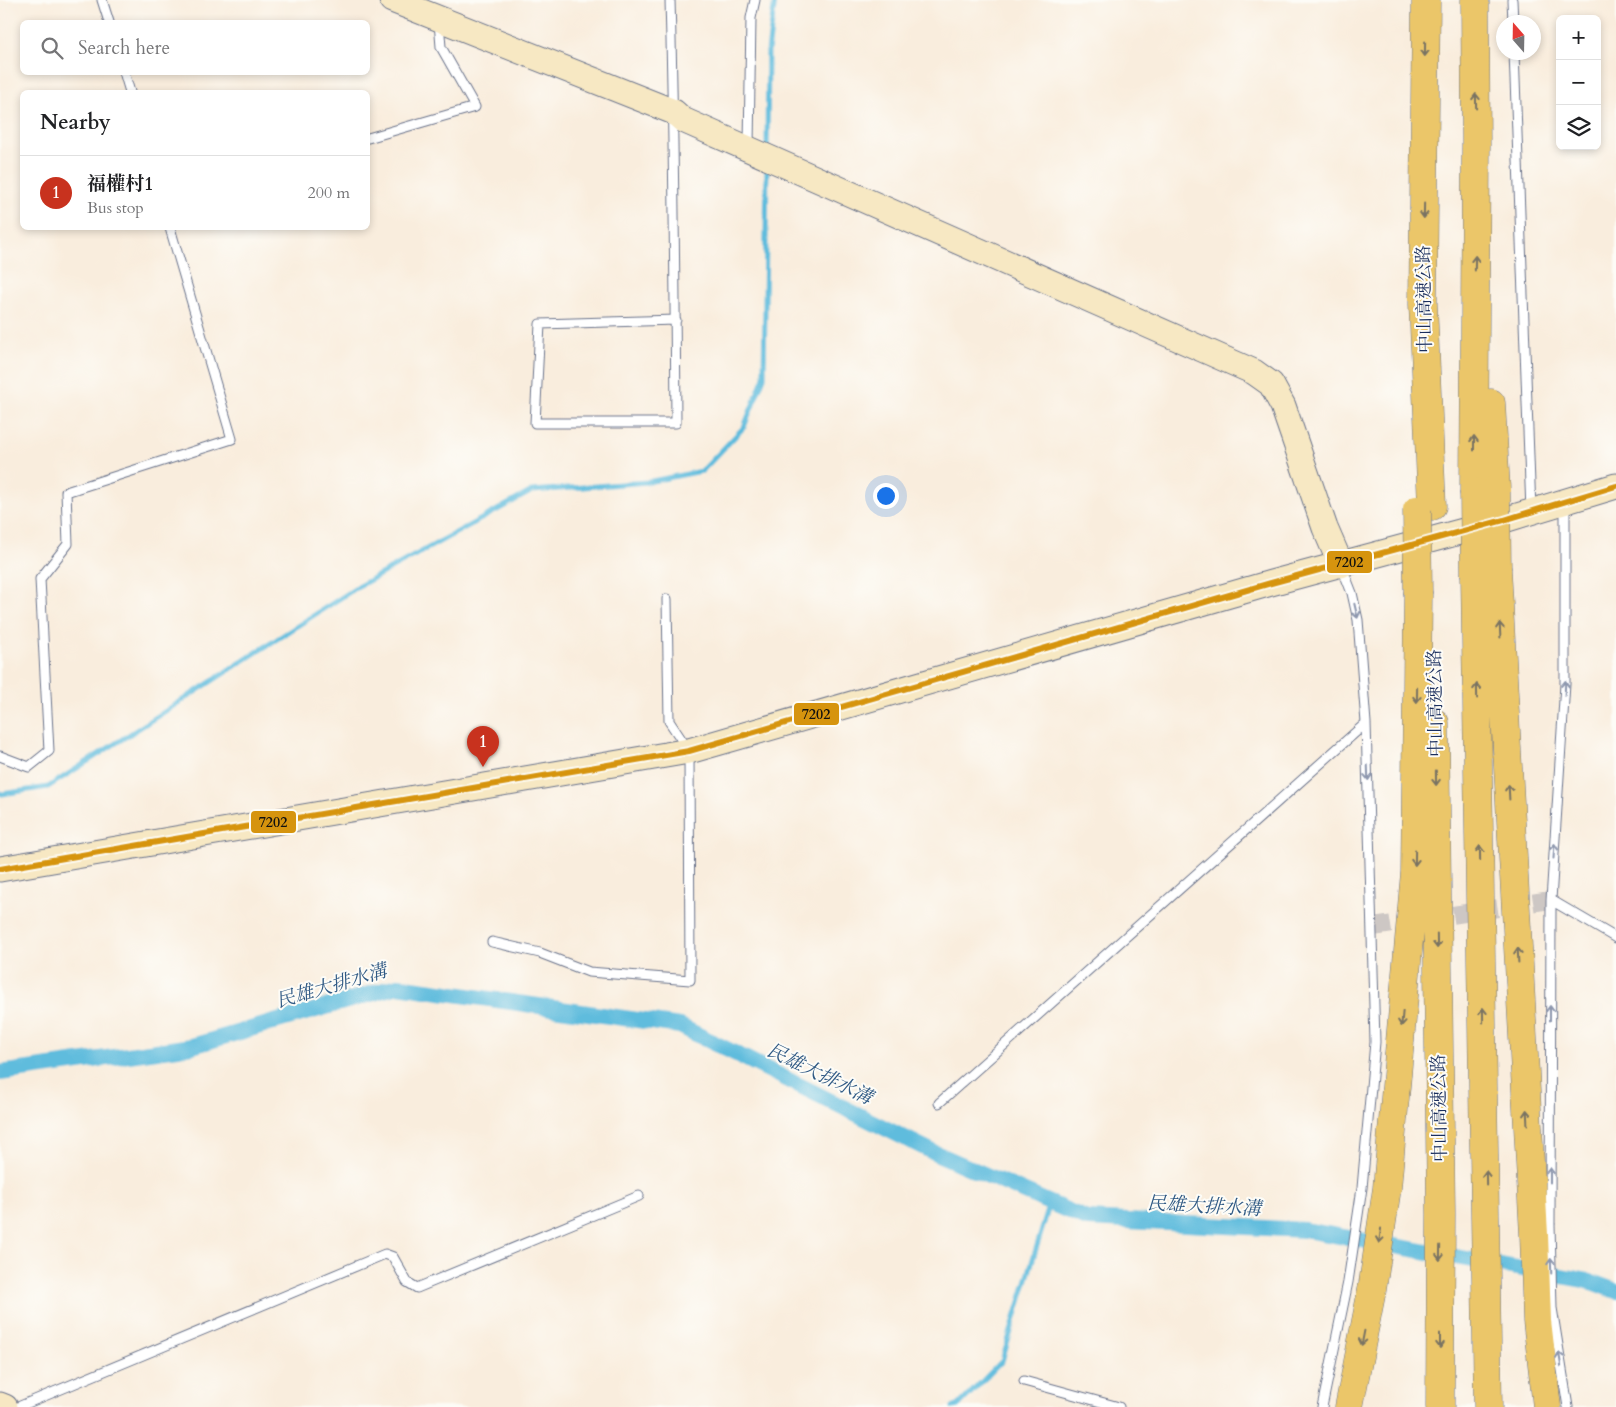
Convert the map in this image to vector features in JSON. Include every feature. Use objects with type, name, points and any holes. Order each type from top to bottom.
[{"type":"highway","name":"中山高速公路","points":[[1426,0],[1423,304],[1425,508],[1440,1214],[1440,1407]]},
{"type":"highway","points":[[1475,0],[1474,291],[1487,332],[1485,490],[1488,1407]]},
{"type":"highway","points":[[1486,573],[1542,1230],[1547,1407]]},
{"type":"highway","points":[[1349,1407],[1360,1286],[1375,1188],[1415,872],[1426,592]]},
{"type":"street","points":[[392,0],[674,112],[683,120],[1254,372],[1271,384],[1283,406],[1325,528],[1340,565]]},
{"type":"street","points":[[0,869],[689,751],[1271,583],[1616,486]]},
{"type":"street","points":[[0,1406],[5,1407]]},
{"type":"lane","points":[[102,0],[108,20]]},
{"type":"lane","points":[[670,0],[674,112],[676,320],[676,423],[535,423],[540,324],[676,320]]},
{"type":"lane","points":[[756,0],[751,18],[761,153]]},
{"type":"lane","points":[[1512,0],[1513,15]]},
{"type":"lane","points":[[370,137],[474,107],[441,48],[439,19]]},
{"type":"lane","points":[[1514,60],[1531,511]]},
{"type":"lane","points":[[125,75],[129,90]]},
{"type":"lane","points":[[0,756],[29,767],[49,751],[40,579],[68,544],[66,492],[232,439],[171,230]]},
{"type":"lane","points":[[1542,1230],[1551,900],[1565,684],[1565,500]]},
{"type":"lane","points":[[1340,565],[1352,593],[1358,620],[1366,723],[1373,927],[1375,1188]]},
{"type":"lane","points":[[492,942],[540,953],[589,972],[690,980],[689,751],[669,721],[667,599]]},
{"type":"lane","points":[[939,1103],[1366,723]]},
{"type":"lane","points":[[1551,900],[1616,938]]},
{"type":"lane","points":[[18,1407],[385,1254],[393,1256],[407,1282],[417,1288],[639,1196]]},
{"type":"lane","points":[[1322,1407],[1360,1286]]},
{"type":"lane","points":[[1544,1314],[1568,1407]]},
{"type":"lane","points":[[1024,1381],[1119,1407]]},
{"type":"waterway","points":[[767,149],[768,51],[775,0]]},
{"type":"waterway","points":[[0,793],[48,787],[359,586],[532,491],[647,482],[702,471],[744,427],[764,377],[767,165]]},
{"type":"waterway","name":"民雄大排水溝","points":[[0,1073],[192,1046],[398,986],[680,1026],[931,1151],[1087,1219],[1305,1230],[1589,1281],[1616,1291]]},
{"type":"waterway","points":[[953,1407],[958,1406],[1002,1361],[1050,1203]]},
{"type":"tunnel","points":[[1373,927],[1551,900]]},
{"type":"transit line","name":"7202","points":[[0,869],[689,751],[1271,583],[1504,520],[1616,486]]},
{"type":"place","name":"福權村1","points":[[483,767]]}]
